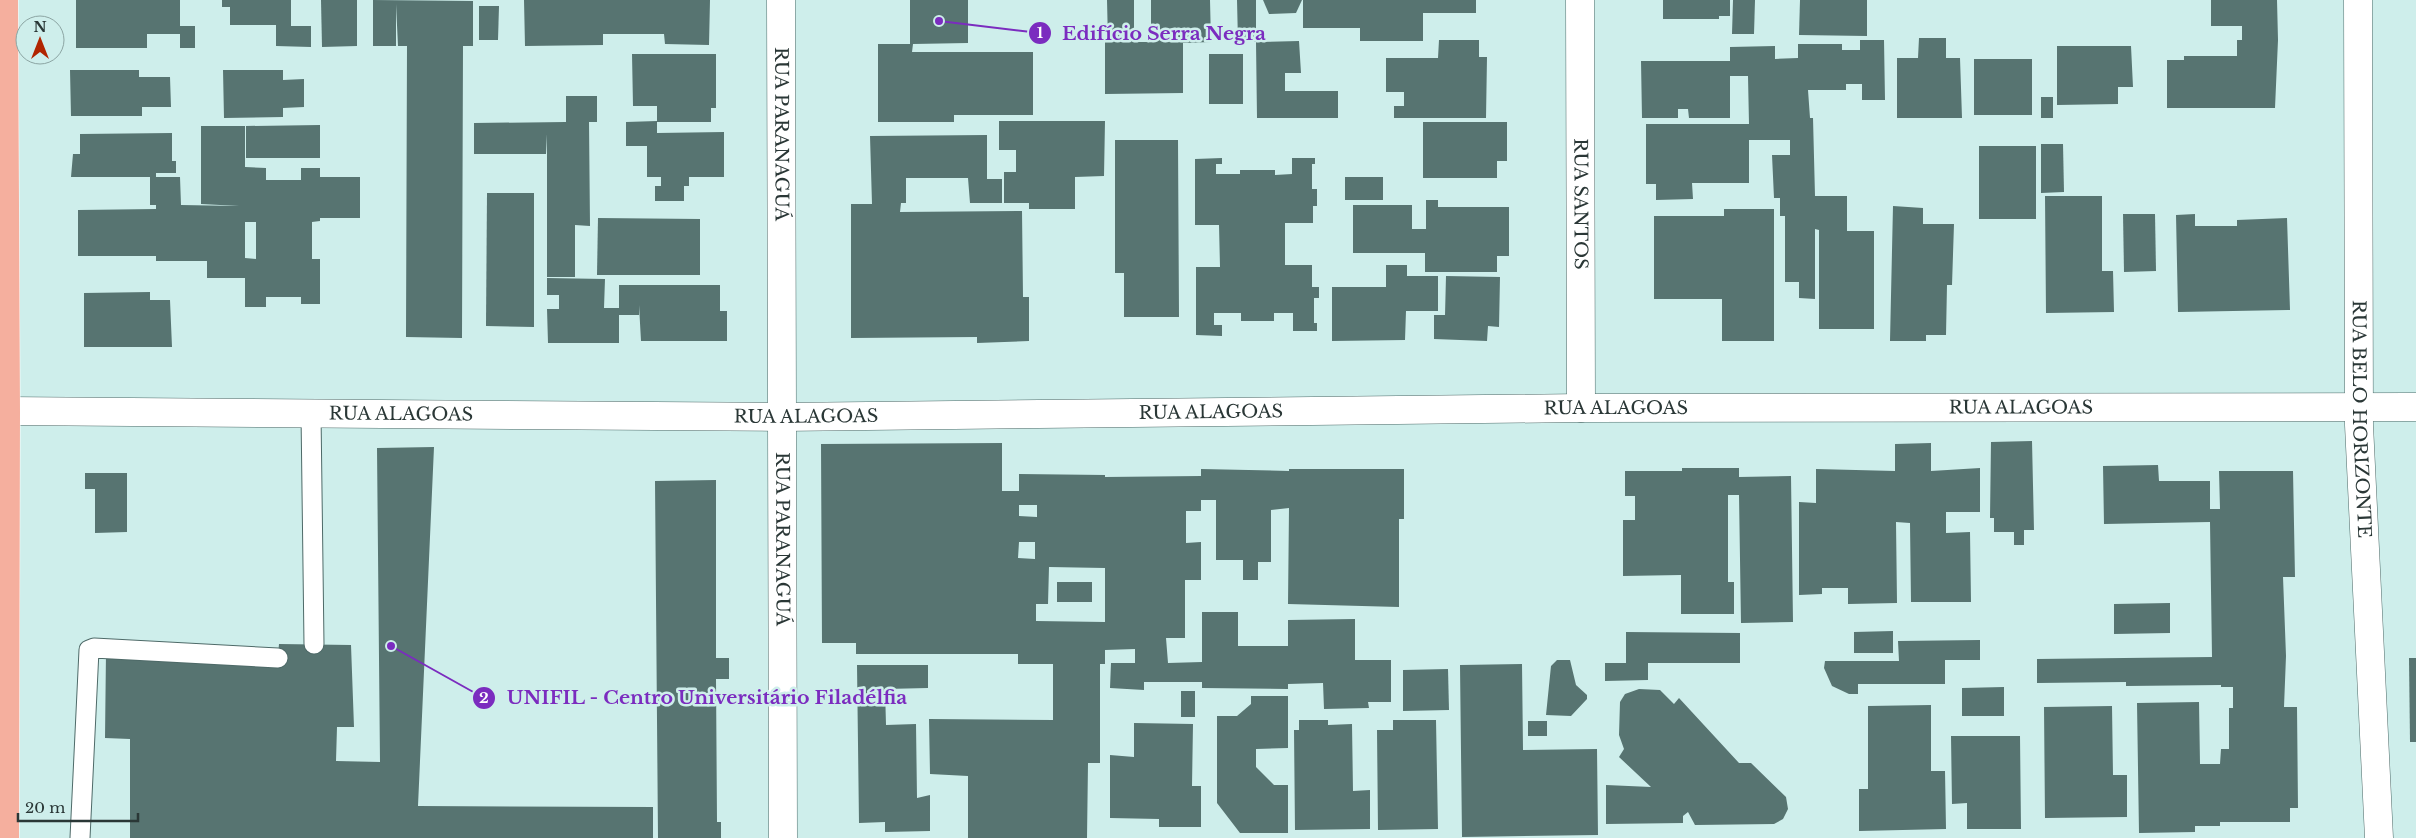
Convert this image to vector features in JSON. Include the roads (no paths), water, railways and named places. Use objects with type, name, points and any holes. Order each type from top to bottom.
[{"type":"main road","points":[[4,0],[5,838]]},
{"type":"street","name":"RUA PARANAGUÁ","points":[[780,0],[783,838]]},
{"type":"street","name":"RUA SANTOS","points":[[1580,0],[1581,408]]},
{"type":"street","name":"RUA BELO HORIZONTE","points":[[2358,0],[2359,407],[2379,838]]},
{"type":"street","name":"RUA ALAGOAS","points":[[3,409],[782,417],[1581,408],[2416,407]]},
{"type":"lane","points":[[311,413],[314,644]]},
{"type":"lane","points":[[80,838],[89,650],[94,648],[132,649],[278,658]]},
{"type":"place","name":"Edifício Serra Negra","points":[[939,21]]},
{"type":"place","name":"UNIFIL - Centro Universitário Filadélfia","points":[[391,646]]}]
